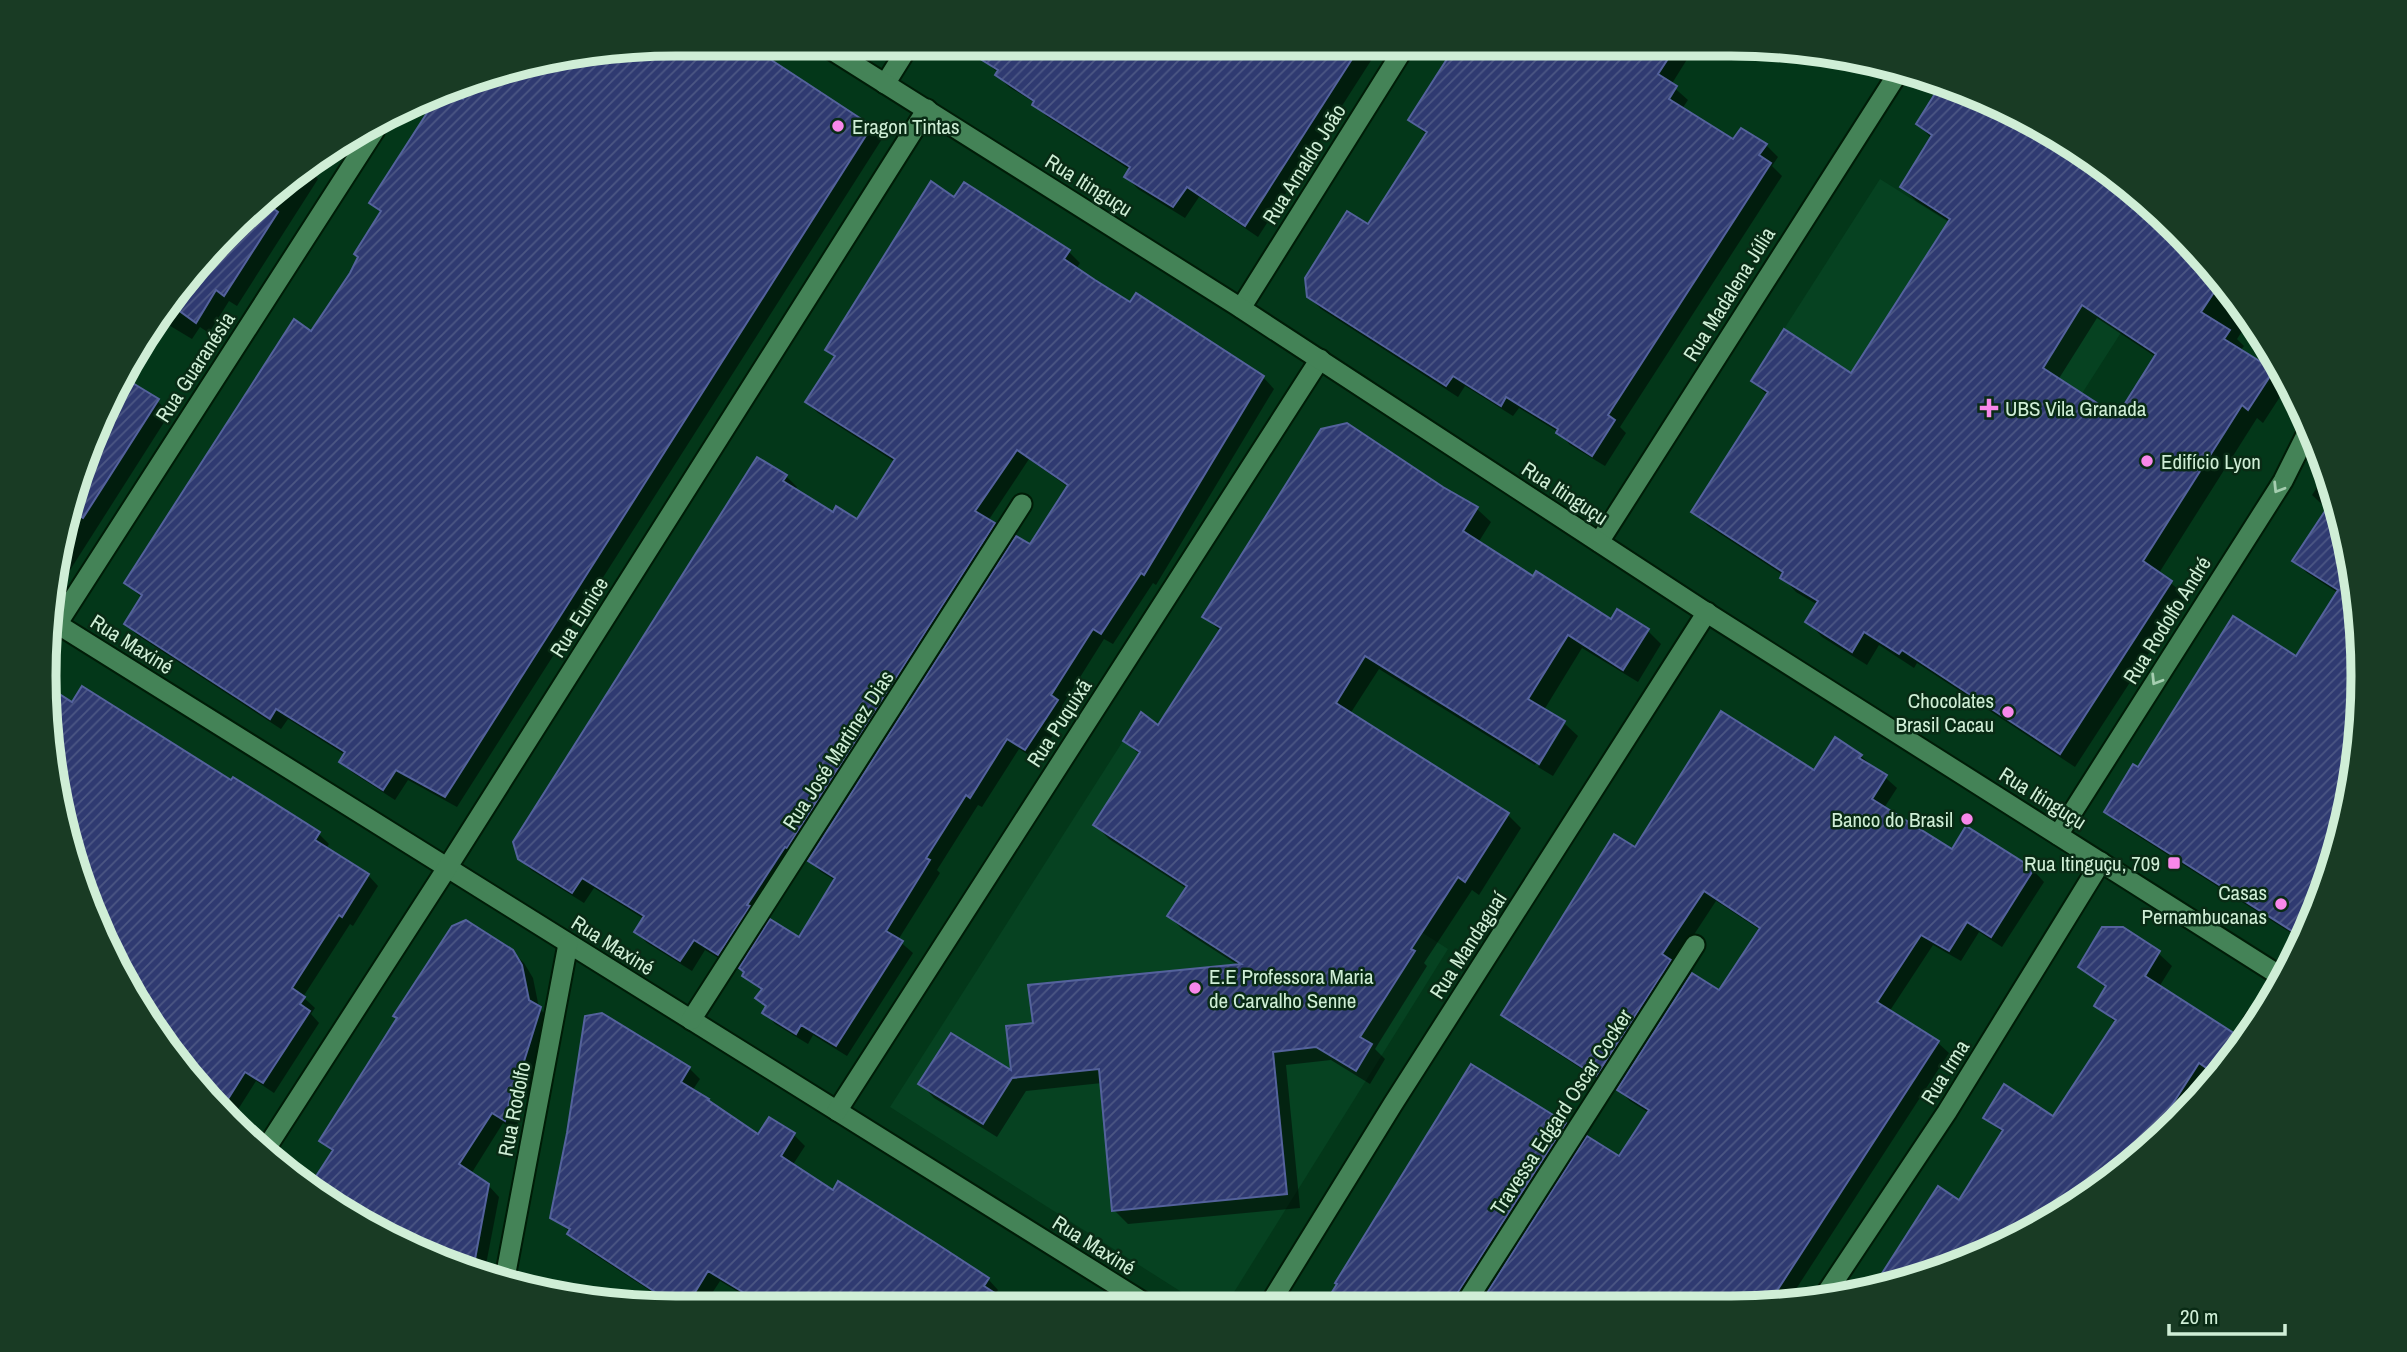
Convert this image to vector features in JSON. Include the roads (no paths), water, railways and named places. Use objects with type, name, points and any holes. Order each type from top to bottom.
[{"type":"street","name":"Rua Itinguçu","points":[[841,56],[1241,308],[1707,612],[2275,973]]},
{"type":"street","points":[[886,84],[903,56]]},
{"type":"street","name":"Rua Arnaldo João","points":[[1241,308],[1399,56]]},
{"type":"street","name":"Rua Madalena Júlia","points":[[1599,542],[1895,78]]},
{"type":"street","name":"Rua Eunice","points":[[269,1144],[447,868],[927,109]]},
{"type":"street","name":"Rua Guaranésia","points":[[59,620],[371,136]]},
{"type":"street","name":"Rua Puquixã","points":[[837,1111],[1320,359]]},
{"type":"street","name":"Rua Rodolfo André","points":[[2057,835],[2283,481],[2304,439]]},
{"type":"street","name":"Rua José Martinez Dias","points":[[691,1020],[1022,504]]},
{"type":"street","name":"Rua Mandaguaí","points":[[1275,1296],[1401,1092],[1707,612]]},
{"type":"street","name":"Rua Maxiné","points":[[58,627],[1134,1296]]},
{"type":"street","name":"Rua Irma","points":[[1831,1288],[1947,1112],[2101,862]]},
{"type":"street","name":"Rua Rodolfo","points":[[506,1272],[568,944]]},
{"type":"street","name":"Travessa Edgard Oscar Cocker","points":[[1470,1296],[1695,945]]},
{"type":"place","name":"Eragon Tintas","points":[[838,126]]},
{"type":"place","name":"UBS Vila Granada","points":[[1989,408]]},
{"type":"place","name":"Edifício Lyon","points":[[2147,461]]},
{"type":"place","name":"Chocolates Brasil Cacau","points":[[2008,712]]},
{"type":"place","name":"Banco do Brasil","points":[[1967,819]]},
{"type":"place","name":"Rua Itinguçu, 709","points":[[2174,863]]},
{"type":"place","name":"Casas Pernambucanas","points":[[2281,904]]},
{"type":"place","name":"E.E Professora Maria de Carvalho Senne","points":[[1195,988]]}]
